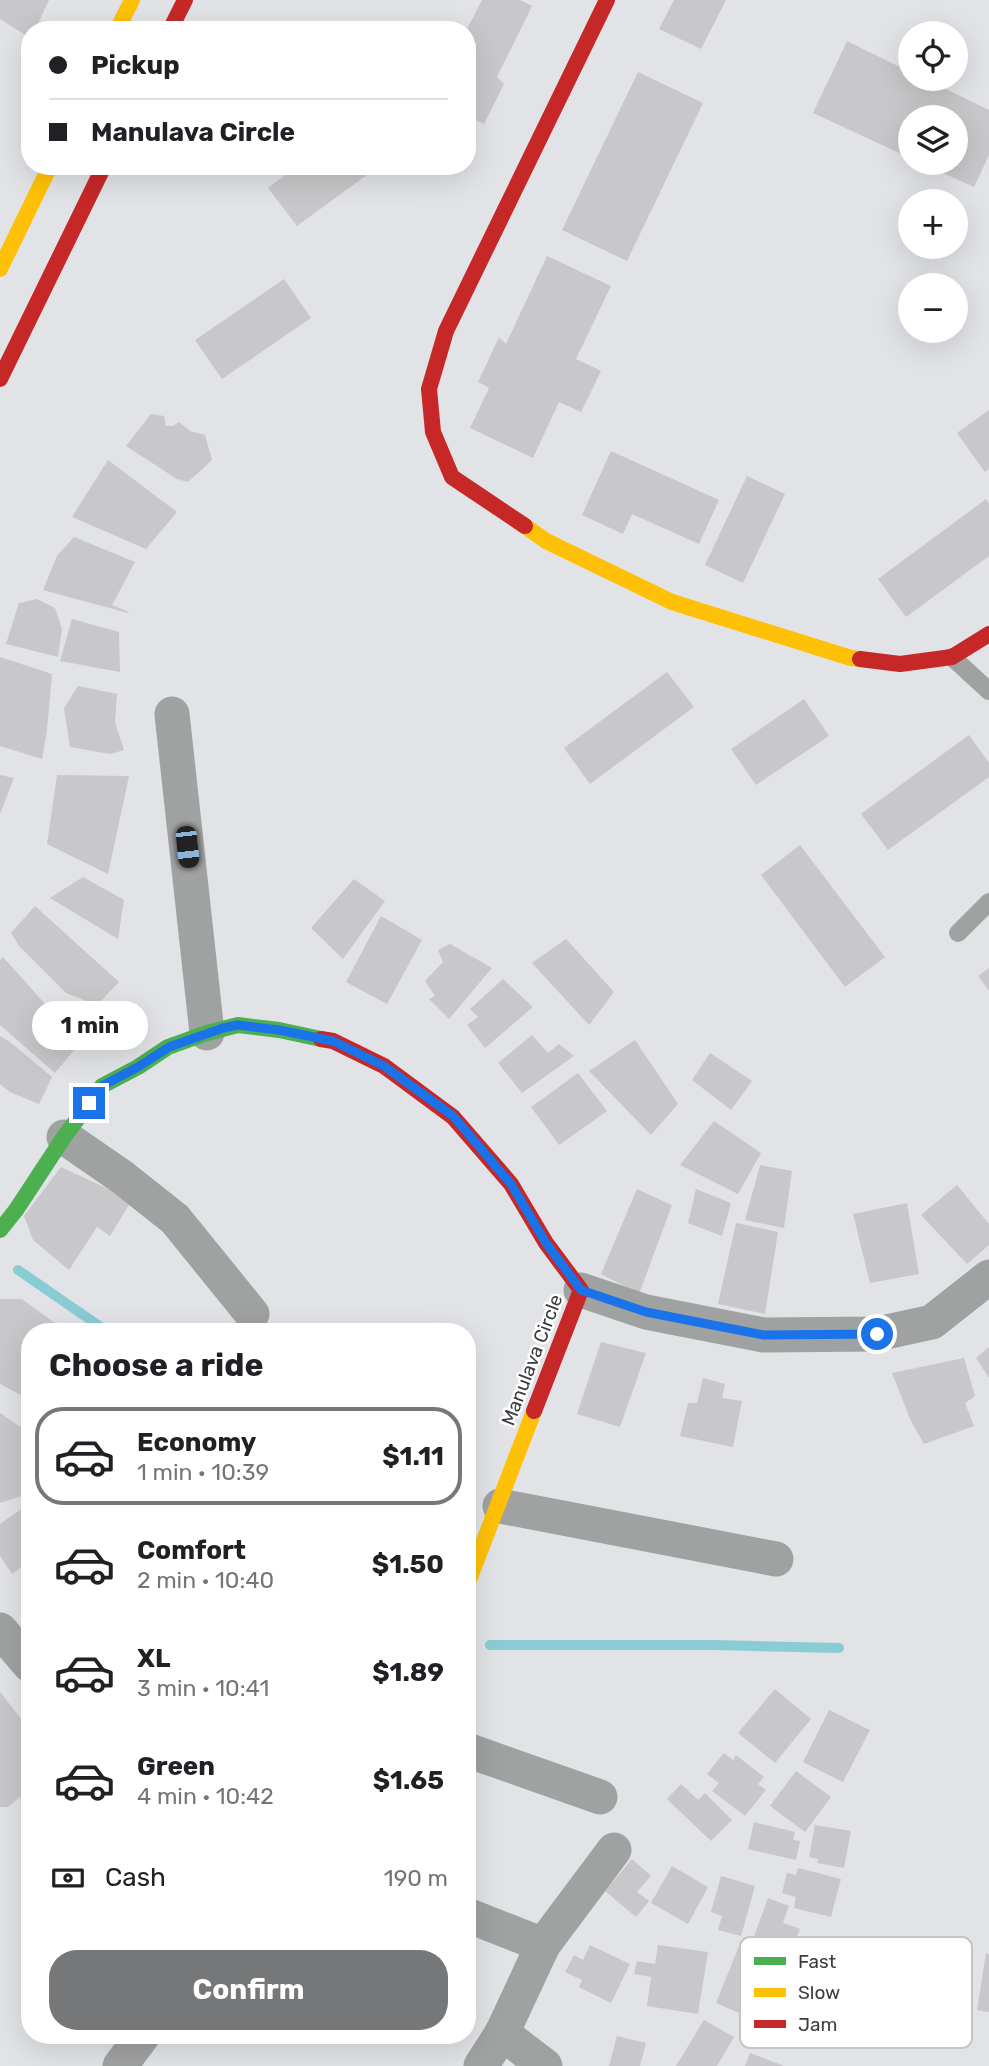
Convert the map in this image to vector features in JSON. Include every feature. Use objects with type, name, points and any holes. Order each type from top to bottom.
[{"type":"main road","points":[[122,21],[132,0]]},
{"type":"main road","points":[[174,21],[185,0]]},
{"type":"main road","points":[[607,0],[446,331],[429,389],[433,432],[452,477],[547,541],[672,602],[806,645],[851,658],[900,664],[952,657],[989,634]]},
{"type":"main road","points":[[0,269],[46,175]]},
{"type":"main road","points":[[0,379],[100,175]]},
{"type":"main road","name":"Manulava Circle","points":[[0,1230],[102,1086],[169,1047],[207,1032],[238,1025],[333,1041],[384,1066],[453,1116],[511,1184],[546,1243],[581,1290],[476,1564]]},
{"type":"street","points":[[172,714],[207,1032]]},
{"type":"street","points":[[64,1138],[122,1177],[175,1219],[252,1314]]},
{"type":"street","points":[[581,1290],[646,1312],[764,1335],[877,1334],[932,1322],[989,1277]]},
{"type":"street","points":[[500,1506],[776,1559]]},
{"type":"street","points":[[0,1630],[21,1654]]},
{"type":"street","points":[[476,1753],[600,1797]]},
{"type":"street","points":[[481,2066],[502,2033],[543,1945],[614,1850]]},
{"type":"street","points":[[476,1919],[543,1945]]},
{"type":"street","points":[[502,2033],[545,2066]]},
{"type":"street","points":[[120,2066],[136,2044]]},
{"type":"lane","points":[[952,657],[989,691]]},
{"type":"lane","points":[[958,933],[989,902]]},
{"type":"building","points":[[0,0],[49,0],[39,21],[21,21],[21,32],[0,19]]},
{"type":"building","points":[[482,0],[520,0],[532,6],[497,77],[504,84],[484,124],[476,120],[476,21],[471,21]]},
{"type":"building","points":[[674,0],[726,0],[701,49],[659,29]]},
{"type":"building","points":[[847,41],[898,66],[898,91],[950,91],[989,110],[989,155],[974,187],[948,175],[968,175],[968,105],[898,105],[898,152],[813,113]]},
{"type":"building","points":[[638,72],[703,103],[627,261],[562,230]]},
{"type":"building","points":[[285,175],[367,175],[297,226],[268,188]]},
{"type":"building","points":[[547,256],[611,286],[576,359],[601,371],[581,412],[559,402],[533,458],[470,428],[489,388],[478,382],[499,337],[506,344]]},
{"type":"building","points":[[284,279],[311,318],[222,379],[195,340]]},
{"type":"building","points":[[989,410],[989,469],[985,472],[957,433]]},
{"type":"building","points":[[151,414],[164,416],[166,426],[179,422],[190,431],[205,435],[212,460],[188,482],[177,479],[126,446]]},
{"type":"building","points":[[611,451],[719,500],[699,544],[632,514],[623,534],[582,515]]},
{"type":"building","points":[[108,460],[177,512],[146,549],[72,517]]},
{"type":"building","points":[[747,476],[785,494],[743,583],[705,565]]},
{"type":"building","points":[[986,499],[989,504],[989,556],[906,617],[878,579]]},
{"type":"building","points":[[74,537],[135,562],[112,605],[128,613],[43,590],[57,556]]},
{"type":"building","points":[[37,599],[55,608],[62,629],[58,657],[6,644],[19,603]]},
{"type":"building","points":[[72,619],[119,632],[120,672],[60,661]]},
{"type":"building","points":[[0,657],[52,674],[42,759],[0,746]]},
{"type":"building","points":[[667,672],[694,707],[590,784],[564,748]]},
{"type":"building","points":[[78,686],[117,694],[115,722],[124,750],[110,754],[70,747],[64,708]]},
{"type":"building","points":[[804,699],[829,736],[756,785],[731,749]]},
{"type":"building","points":[[969,735],[989,763],[989,777],[888,850],[861,814]]},
{"type":"building","points":[[0,775],[14,778],[0,814]]},
{"type":"building","points":[[57,775],[129,776],[108,874],[47,844]]},
{"type":"building","points":[[800,845],[885,957],[845,987],[761,875]]},
{"type":"building","points":[[83,877],[124,900],[118,939],[50,898]]},
{"type":"building","points":[[354,879],[385,901],[343,959],[311,928]]},
{"type":"building","points":[[35,906],[119,982],[97,1005],[66,993],[19,946],[11,933]]},
{"type":"building","points":[[381,916],[422,940],[387,1004],[346,982]]},
{"type":"building","points":[[566,939],[614,992],[589,1025],[532,963]]},
{"type":"building","points":[[450,944],[492,968],[449,1019],[429,999],[435,996],[425,981],[443,962],[438,950]]},
{"type":"building","points":[[3,957],[80,1043],[55,1073],[0,1025],[0,960]]},
{"type":"building","points":[[989,968],[989,991],[978,976]]},
{"type":"building","points":[[503,979],[533,1007],[485,1048],[467,1025],[478,1017],[470,1009]]},
{"type":"building","points":[[532,1035],[548,1053],[559,1044],[574,1056],[522,1093],[498,1063]]},
{"type":"building","points":[[0,1036],[52,1077],[39,1104],[10,1092],[0,1084]]},
{"type":"building","points":[[635,1040],[678,1104],[651,1135],[589,1071]]},
{"type":"building","points":[[710,1053],[752,1081],[731,1110],[692,1080]]},
{"type":"building","points":[[578,1073],[607,1111],[559,1145],[531,1107]]},
{"type":"building","points":[[714,1121],[761,1153],[738,1194],[680,1165]]},
{"type":"building","points":[[760,1165],[792,1171],[784,1228],[745,1220]]},
{"type":"building","points":[[61,1167],[132,1200],[110,1236],[97,1227],[69,1270],[33,1240],[24,1216]]},
{"type":"building","points":[[957,1185],[989,1224],[989,1245],[967,1264],[921,1215]]},
{"type":"building","points":[[637,1189],[672,1205],[639,1294],[601,1274]]},
{"type":"building","points":[[696,1189],[731,1203],[722,1236],[688,1223]]},
{"type":"building","points":[[907,1203],[919,1274],[870,1283],[853,1214]]},
{"type":"building","points":[[736,1223],[778,1232],[765,1314],[718,1304]]},
{"type":"building","points":[[0,1299],[22,1299],[55,1323],[21,1323],[21,1395],[0,1384]]},
{"type":"building","points":[[601,1342],[646,1353],[620,1427],[577,1414]]},
{"type":"building","points":[[989,1347],[989,1378],[976,1358]]},
{"type":"building","points":[[964,1358],[975,1396],[965,1403],[974,1426],[924,1444],[911,1421],[892,1373]]},
{"type":"building","points":[[703,1378],[725,1384],[722,1398],[742,1401],[733,1447],[680,1436],[688,1403],[697,1403]]},
{"type":"building","points":[[0,1413],[21,1428],[21,1496],[0,1503]]},
{"type":"building","points":[[21,1509],[21,1568],[12,1574],[0,1556],[0,1524]]},
{"type":"building","points":[[775,1689],[811,1719],[775,1763],[738,1733]]},
{"type":"building","points":[[0,1692],[21,1719],[21,1796],[8,1807],[0,1807]]},
{"type":"building","points":[[829,1710],[870,1730],[843,1782],[803,1762]]},
{"type":"building","points":[[724,1753],[733,1760],[736,1755],[764,1777],[758,1784],[766,1790],[745,1816],[712,1791],[719,1783],[707,1774]]},
{"type":"building","points":[[796,1771],[831,1797],[805,1832],[770,1806]]},
{"type":"building","points":[[681,1784],[698,1800],[705,1793],[732,1820],[711,1841],[667,1799]]},
{"type":"building","points":[[754,1822],[795,1832],[793,1840],[800,1841],[796,1860],[748,1849]]},
{"type":"building","points":[[815,1825],[851,1831],[844,1868],[817,1863],[818,1859],[809,1857]]},
{"type":"building","points":[[632,1859],[651,1876],[637,1892],[649,1901],[636,1917],[605,1891]]},
{"type":"building","points":[[672,1866],[708,1887],[688,1924],[651,1903]]},
{"type":"building","points":[[798,1868],[841,1879],[831,1917],[794,1908],[796,1897],[782,1893],[787,1873],[796,1875]]},
{"type":"building","points":[[721,1876],[755,1886],[741,1936],[718,1930],[722,1916],[711,1912]]},
{"type":"building","points":[[768,1898],[789,1906],[783,1923],[800,1929],[797,1937],[754,1937]]},
{"type":"building","points":[[590,1945],[630,1964],[611,2003],[579,1987],[582,1980],[565,1972],[574,1955],[583,1960]]},
{"type":"building","points":[[658,1945],[708,1952],[698,2014],[647,2006],[651,1977],[634,1974],[637,1961],[655,1964]]},
{"type":"building","points":[[739,1946],[740,1946],[740,2013],[716,2003]]},
{"type":"building","points":[[986,1953],[989,1954],[989,2012],[977,2010]]},
{"type":"building","points":[[704,2020],[734,2037],[717,2066],[676,2066]]},
{"type":"building","points":[[617,2036],[646,2043],[640,2066],[609,2066]]},
{"type":"building","points":[[750,2053],[784,2066],[745,2066]]},
{"type":"waterway","points":[[18,1270],[95,1323]]},
{"type":"waterway","points":[[490,1645],[839,1648]]},
{"type":"traffic: fast","points":[[0,1230],[102,1086],[168,1047],[238,1025],[321,1039]]},
{"type":"traffic: slow","points":[[122,21],[132,0]]},
{"type":"traffic: slow","points":[[0,269],[46,175]]},
{"type":"traffic: slow","points":[[525,526],[546,541],[672,602],[860,659]]},
{"type":"traffic: slow","points":[[476,1562],[534,1411]]},
{"type":"traffic: jam","points":[[174,21],[185,0]]},
{"type":"traffic: jam","points":[[525,526],[452,477],[433,432],[429,389],[446,331],[607,0]]},
{"type":"traffic: jam","points":[[0,379],[100,175]]},
{"type":"traffic: jam","points":[[860,659],[900,664],[952,657],[989,634]]},
{"type":"traffic: jam","points":[[321,1039],[333,1041],[384,1066],[453,1117],[511,1184],[546,1243],[581,1290],[534,1411]]},
{"type":"route","points":[[89,1103],[102,1086],[169,1047],[207,1032],[238,1025],[333,1041],[384,1066],[453,1116],[511,1184],[546,1243],[581,1290],[646,1312],[764,1335],[877,1334]]}]
